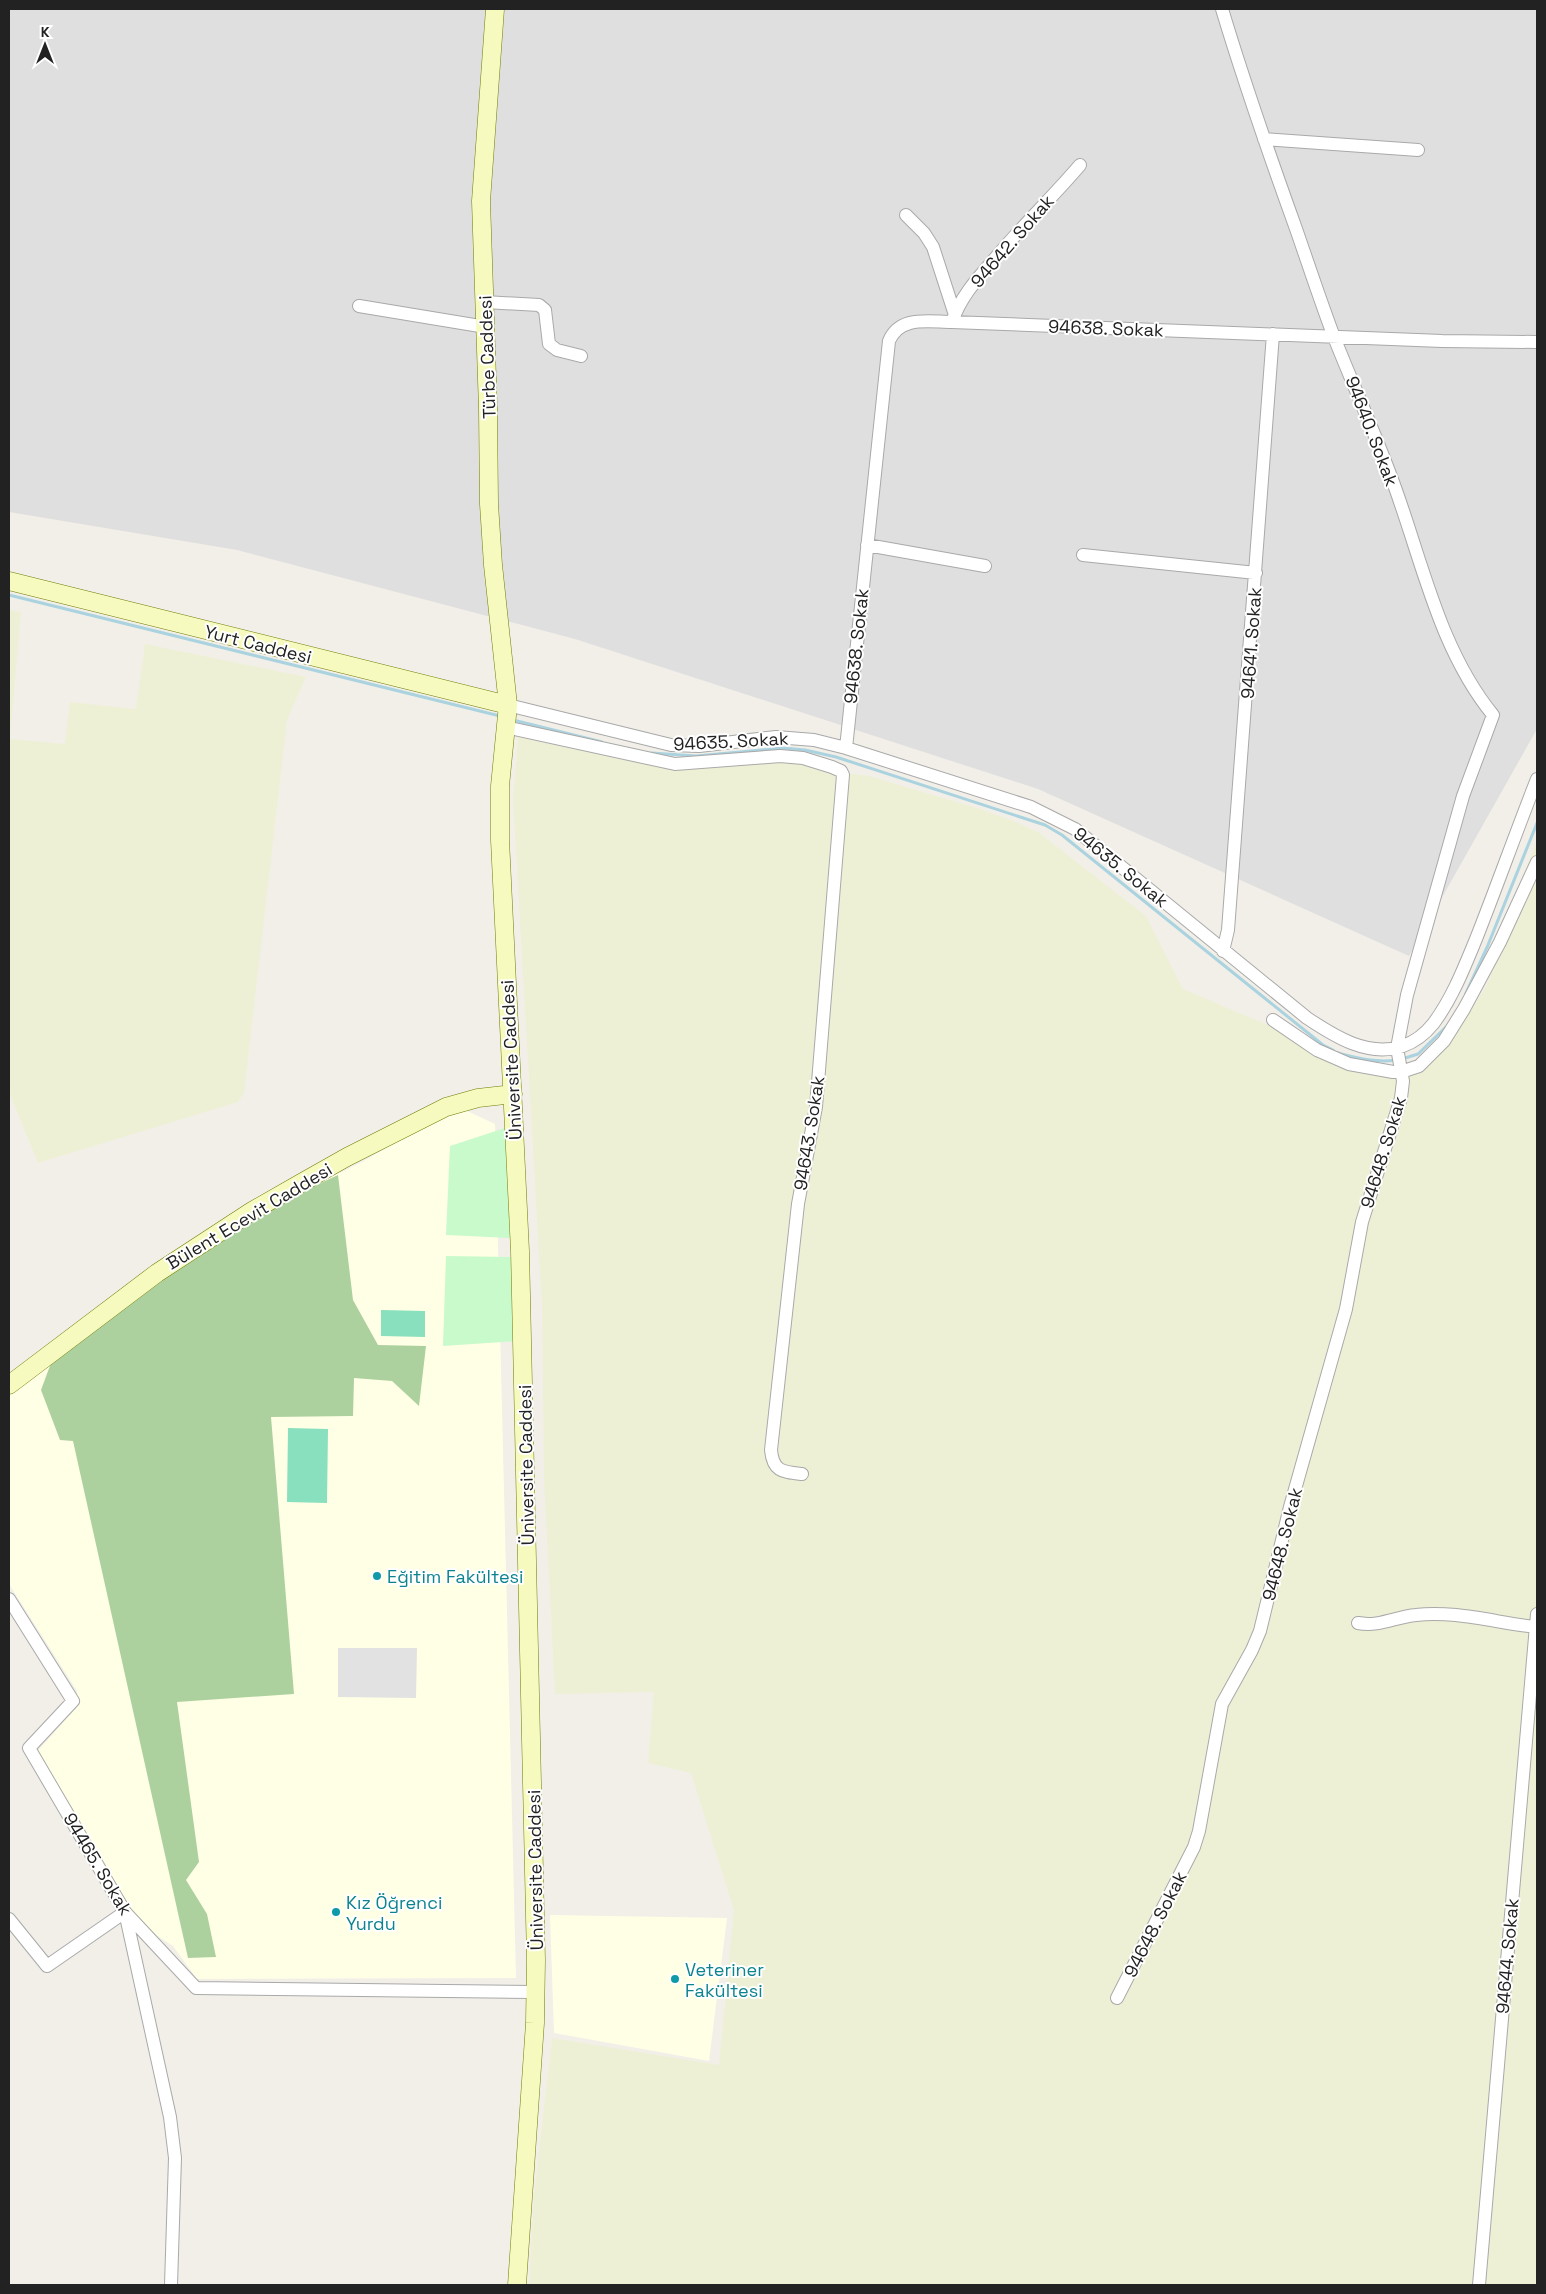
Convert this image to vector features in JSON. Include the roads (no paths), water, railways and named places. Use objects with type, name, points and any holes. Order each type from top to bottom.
[{"type":"street","name":"Türbe Caddesi","points":[[495,9],[481,183],[491,539],[508,705]]},
{"type":"street","name":"94640. Sokak","points":[[1222,9],[1264,139],[1334,336],[1387,468],[1430,593],[1454,650],[1477,696],[1493,715],[1462,796],[1407,995],[1397,1048]]},
{"type":"street","points":[[1264,139],[1418,150]]},
{"type":"street","name":"94642. Sokak","points":[[953,318],[960,302],[980,276],[1023,225],[1080,165]]},
{"type":"street","points":[[906,215],[929,240],[953,318]]},
{"type":"street","points":[[485,302],[539,305],[545,310],[549,344],[557,350],[581,356]]},
{"type":"street","points":[[359,306],[486,327]]},
{"type":"street","name":"94638. Sokak","points":[[846,748],[889,341],[897,328],[906,323],[953,318],[1273,334],[1537,342]]},
{"type":"street","name":"94641. Sokak","points":[[1223,951],[1228,930],[1273,334]]},
{"type":"street","points":[[867,545],[985,566]]},
{"type":"street","points":[[1083,556],[1256,573]]},
{"type":"street","name":"Yurt Caddesi","points":[[9,581],[508,705]]},
{"type":"street","name":"Üniversite Caddesi","points":[[508,705],[504,727],[500,786],[500,840],[520,1251],[536,1992],[517,2285]]},
{"type":"street","name":"94635. Sokak","points":[[508,705],[670,745],[699,746],[776,737],[814,740],[846,748],[1031,807],[1061,821],[1098,847],[1307,1018],[1330,1033],[1363,1046],[1397,1048]]},
{"type":"street","name":"94635. Sokak","points":[[504,727],[675,764],[780,756],[816,760],[840,770]]},
{"type":"street","name":"94643. Sokak","points":[[802,1474],[777,1468],[774,1464],[771,1450],[798,1204],[812,1133],[821,1064],[836,846],[843,775],[840,770]]},
{"type":"street","points":[[1397,1048],[1410,1043],[1426,1032],[1445,1005],[1498,886],[1537,779]]},
{"type":"street","points":[[1273,1020],[1317,1050],[1338,1060],[1368,1069],[1402,1072],[1419,1066],[1436,1051],[1450,1033],[1486,968],[1537,862]]},
{"type":"street","name":"94648. Sokak","points":[[1117,1998],[1185,1868],[1199,1831],[1222,1704],[1252,1650],[1260,1630],[1290,1507],[1346,1308],[1362,1222],[1401,1098],[1402,1072],[1397,1048]]},
{"type":"street","name":"Bülent Ecevit Caddesi","points":[[9,1385],[157,1273],[252,1211],[347,1156],[446,1106],[478,1098],[513,1094]]},
{"type":"street","name":"94465. Sokak","points":[[9,1598],[72,1701],[29,1748],[125,1912],[196,1988],[536,1992]]},
{"type":"street","name":"94644. Sokak","points":[[1479,2285],[1537,1614]]},
{"type":"street","points":[[1358,1623],[1369,1625],[1381,1624],[1416,1615],[1445,1615],[1536,1627]]},
{"type":"street","points":[[9,1919],[47,1966],[125,1912],[170,2117],[175,2158],[171,2285]]},
{"type":"waterway","points":[[9,595],[500,716]]},
{"type":"waterway","points":[[513,720],[602,742]]},
{"type":"waterway","points":[[652,753],[696,756],[783,748],[805,750],[836,757],[1045,825],[1062,835],[1323,1045],[1333,1050]]},
{"type":"waterway","points":[[1466,993],[1488,945],[1537,823]]},
{"type":"waterway","points":[[1402,1059],[1418,1054],[1447,1026]]},
{"type":"waterway","points":[[1338,1053],[1374,1060],[1396,1060]]},
{"type":"place","name":"Eğitim Fakültesi","points":[[377,1576]]},
{"type":"place","name":"Kız Öğrenci Yurdu","points":[[336,1912]]},
{"type":"place","name":"Veteriner Fakültesi","points":[[675,1979]]}]
